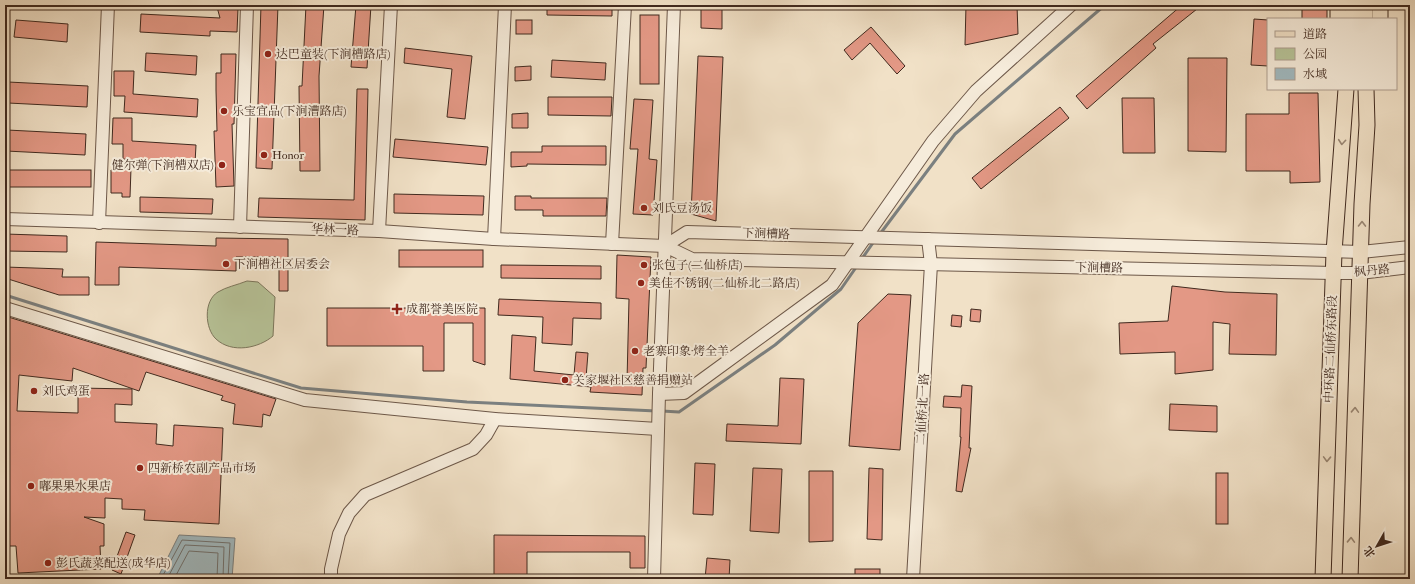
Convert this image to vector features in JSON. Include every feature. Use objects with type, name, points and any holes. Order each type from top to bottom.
[{"type":"main road","points":[[1338,5],[1338,18]]},
{"type":"main road","points":[[1352,18],[1353,5]]},
{"type":"main road","points":[[1364,18],[1365,5]]},
{"type":"main road","points":[[1380,5],[1380,18]]},
{"type":"main road","name":"中环路二仙桥东路段","points":[[1341,90],[1343,119]]},
{"type":"main road","name":"中环路二仙桥东路段","points":[[1323,579],[1333,273],[1346,90]]},
{"type":"main road","points":[[1350,579],[1360,273],[1367,125],[1366,90]]},
{"type":"main road","points":[[1367,125],[1372,90]]},
{"type":"street","points":[[99,223],[108,5]]},
{"type":"street","points":[[240,227],[247,5]]},
{"type":"street","points":[[379,231],[391,5]]},
{"type":"street","points":[[494,239],[505,5]]},
{"type":"street","points":[[612,244],[625,5]]},
{"type":"street","points":[[654,579],[659,396],[674,5]]},
{"type":"street","points":[[659,396],[684,393],[832,284],[856,262],[873,238],[933,141],[976,91],[1071,5]]},
{"type":"street","name":"华林一路","points":[[5,219],[379,231],[494,239],[665,246]]},
{"type":"street","name":"下涧槽路","points":[[665,246],[687,232],[1334,252]]},
{"type":"street","name":"二仙桥北一路","points":[[914,579],[931,264],[928,239]]},
{"type":"street","name":"下涧槽路","points":[[665,246],[692,259],[1333,273]]},
{"type":"street","name":"枫丹路","points":[[1334,252],[1361,252],[1410,247]]},
{"type":"street","name":"枫丹路","points":[[1333,273],[1360,273],[1410,267]]},
{"type":"street","points":[[5,308],[305,400],[495,419],[658,426]]},
{"type":"street","points":[[331,579],[331,569],[339,534],[349,513],[364,495],[472,449],[486,435],[495,419]]},
{"type":"green space","points":[[247,281],[258,282],[275,297],[273,336],[260,344],[253,346],[245,348],[230,347],[222,344],[212,334],[208,322],[208,308],[213,296],[218,292]]},
{"type":"water","points":[[179,535],[235,538],[232,579],[157,579]]},
{"type":"building","points":[[261,5],[278,5],[272,169],[256,168]]},
{"type":"building","points":[[306,5],[324,5],[319,76],[320,171],[300,171],[299,86],[302,86]]},
{"type":"building","points":[[356,5],[371,5],[367,68],[351,67]]},
{"type":"building","points":[[547,5],[612,5],[612,16],[547,15]]},
{"type":"building","points":[[701,5],[722,5],[722,29],[701,28]]},
{"type":"building","points":[[966,5],[1017,5],[1018,34],[965,45]]},
{"type":"building","points":[[1182,5],[1202,5],[1153,44],[1156,48],[1087,109],[1076,96]]},
{"type":"building","points":[[1302,5],[1327,5],[1327,18],[1302,18]]},
{"type":"building","points":[[217,7],[238,8],[237,32],[210,31],[210,36],[140,32],[141,14],[220,18]]},
{"type":"building","points":[[640,15],[659,15],[659,84],[640,84]]},
{"type":"building","points":[[1254,19],[1267,20],[1267,66],[1251,65]]},
{"type":"building","points":[[16,20],[68,24],[67,42],[14,37]]},
{"type":"building","points":[[516,20],[532,20],[532,34],[516,34]]},
{"type":"building","points":[[871,27],[905,66],[897,74],[870,43],[852,60],[844,50]]},
{"type":"building","points":[[405,48],[472,56],[465,119],[447,117],[452,69],[404,63]]},
{"type":"building","points":[[146,53],[197,56],[196,75],[145,71]]},
{"type":"building","points":[[221,54],[236,54],[234,124],[232,124],[234,186],[216,187],[214,131],[217,131],[216,73],[221,73]]},
{"type":"building","points":[[698,56],[723,57],[716,221],[691,214]]},
{"type":"building","points":[[1188,58],[1227,58],[1226,152],[1188,151]]},
{"type":"building","points":[[552,60],[606,63],[605,80],[551,77]]},
{"type":"building","points":[[531,66],[531,80],[515,81],[515,67]]},
{"type":"building","points":[[114,71],[134,71],[133,94],[198,99],[197,117],[124,112],[125,96],[114,96]]},
{"type":"building","points":[[8,82],[88,86],[87,107],[8,103]]},
{"type":"building","points":[[357,89],[368,89],[365,220],[258,217],[259,198],[354,200]]},
{"type":"building","points":[[1289,93],[1318,93],[1320,182],[1290,183],[1290,171],[1246,171],[1246,114],[1289,114]]},
{"type":"building","points":[[548,97],[612,97],[611,116],[548,115]]},
{"type":"building","points":[[1122,98],[1154,98],[1155,153],[1123,153]]},
{"type":"building","points":[[634,99],[653,100],[649,159],[657,160],[653,215],[633,214],[638,149],[630,149]]},
{"type":"building","points":[[1060,107],[1069,118],[981,189],[972,178]]},
{"type":"building","points":[[528,113],[528,128],[512,128],[512,114]]},
{"type":"building","points":[[113,118],[132,118],[132,141],[196,145],[195,163],[123,159],[123,144],[112,144]]},
{"type":"building","points":[[7,130],[86,134],[85,155],[6,151]]},
{"type":"building","points":[[395,139],[488,147],[486,165],[393,157]]},
{"type":"building","points":[[542,146],[606,146],[606,165],[527,164],[527,166],[511,167],[511,152],[542,152]]},
{"type":"building","points":[[116,167],[131,168],[130,197],[122,197],[122,193],[111,193],[111,170],[116,170]]},
{"type":"building","points":[[9,170],[91,170],[91,187],[9,187]]},
{"type":"building","points":[[394,194],[484,196],[483,215],[394,213]]},
{"type":"building","points":[[515,196],[531,196],[531,198],[607,198],[606,216],[543,216],[543,210],[515,210]]},
{"type":"building","points":[[140,197],[213,199],[212,214],[140,212]]},
{"type":"building","points":[[5,234],[67,236],[67,252],[5,251]]},
{"type":"building","points":[[216,238],[288,239],[288,291],[279,291],[279,257],[236,257],[236,271],[119,267],[119,285],[95,285],[96,242],[216,246]]},
{"type":"building","points":[[399,250],[483,250],[483,267],[399,267]]},
{"type":"building","points":[[617,255],[651,257],[646,368],[643,368],[642,395],[590,392],[591,387],[510,379],[512,335],[536,337],[534,371],[574,375],[576,352],[588,353],[586,378],[627,381],[629,299],[616,298]]},
{"type":"building","points":[[501,265],[601,266],[601,279],[501,278]]},
{"type":"building","points":[[5,267],[63,269],[62,277],[89,277],[89,295],[59,295],[5,278]]},
{"type":"building","points":[[1172,286],[1225,292],[1277,294],[1276,355],[1229,354],[1230,324],[1213,322],[1213,370],[1175,374],[1175,352],[1120,354],[1119,323],[1168,321]]},
{"type":"building","points":[[888,294],[911,295],[900,450],[849,446],[858,323]]},
{"type":"building","points":[[499,299],[601,303],[601,319],[573,318],[572,345],[542,343],[543,317],[498,315]]},
{"type":"building","name":"成都誉美医院","points":[[327,308],[485,308],[485,365],[473,361],[473,323],[444,323],[444,371],[423,371],[423,346],[327,346]]},
{"type":"building","points":[[971,309],[981,310],[980,322],[970,321]]},
{"type":"building","points":[[952,315],[962,316],[961,327],[951,326]]},
{"type":"building","name":"四新桥农副产品市场","points":[[5,316],[276,399],[270,416],[263,414],[262,427],[233,424],[235,404],[221,400],[223,396],[146,372],[139,391],[73,368],[72,381],[19,375],[17,411],[78,413],[78,388],[132,389],[132,405],[115,404],[115,422],[157,424],[156,444],[173,446],[174,425],[223,428],[219,524],[144,520],[145,510],[122,509],[122,499],[105,498],[105,518],[84,517],[104,524],[104,546],[100,546],[101,569],[18,573],[16,546],[5,546],[5,406],[8,329],[5,327]]},
{"type":"building","points":[[780,378],[804,379],[801,444],[726,441],[727,424],[778,426]]},
{"type":"building","points":[[962,385],[972,386],[969,448],[971,448],[962,492],[956,491],[961,437],[961,408],[943,407],[944,396],[961,397]]},
{"type":"building","points":[[1170,404],[1217,406],[1217,432],[1169,430]]},
{"type":"building","points":[[695,463],[715,464],[713,515],[693,514]]},
{"type":"building","points":[[753,468],[782,469],[779,533],[750,531]]},
{"type":"building","points":[[869,468],[883,469],[882,540],[867,539]]},
{"type":"building","points":[[809,471],[833,471],[833,541],[809,542]]},
{"type":"building","points":[[1216,473],[1228,473],[1228,524],[1216,524]]},
{"type":"building","points":[[126,532],[135,535],[121,574],[112,570]]},
{"type":"building","points":[[494,535],[645,536],[645,568],[630,568],[630,552],[527,552],[527,579],[494,579]]},
{"type":"building","points":[[707,558],[730,560],[729,579],[705,579]]},
{"type":"building","points":[[855,569],[880,569],[880,579],[855,579]]},
{"type":"waterway","points":[[880,234],[955,134],[1105,5]]},
{"type":"waterway","points":[[861,260],[875,240]]},
{"type":"waterway","points":[[662,411],[679,412],[775,345],[841,289],[857,266]]},
{"type":"waterway","points":[[5,295],[301,388],[467,402],[656,411]]},
{"type":"place","name":"达巴童装(下涧槽路店)","points":[[268,54]]},
{"type":"place","name":"乐宝宜品(下涧漕路店)","points":[[224,111]]},
{"type":"place","name":"Honor","points":[[264,155]]},
{"type":"place","name":"健尔弹(下涧槽双店)","points":[[222,165]]},
{"type":"place","name":"刘氏豆汤饭","points":[[644,208]]},
{"type":"place","name":"下涧槽社区居委会","points":[[226,264]]},
{"type":"place","name":"张包子(二仙桥店)","points":[[644,265]]},
{"type":"place","name":"美佳不锈钢(二仙桥北二路店)","points":[[641,283]]},
{"type":"place","name":"成都誉美医院","points":[[397,309]]},
{"type":"place","name":"老寨印象·烤全羊","points":[[635,351]]},
{"type":"place","name":"关家堰社区慈善捐赠站","points":[[565,380]]},
{"type":"place","name":"刘氏鸡蛋","points":[[34,391]]},
{"type":"place","name":"四新桥农副产品市场","points":[[140,468]]},
{"type":"place","name":"嘟果果水果店","points":[[31,486]]},
{"type":"place","name":"彭氏蔬菜配送(成华店)","points":[[48,563]]}]
